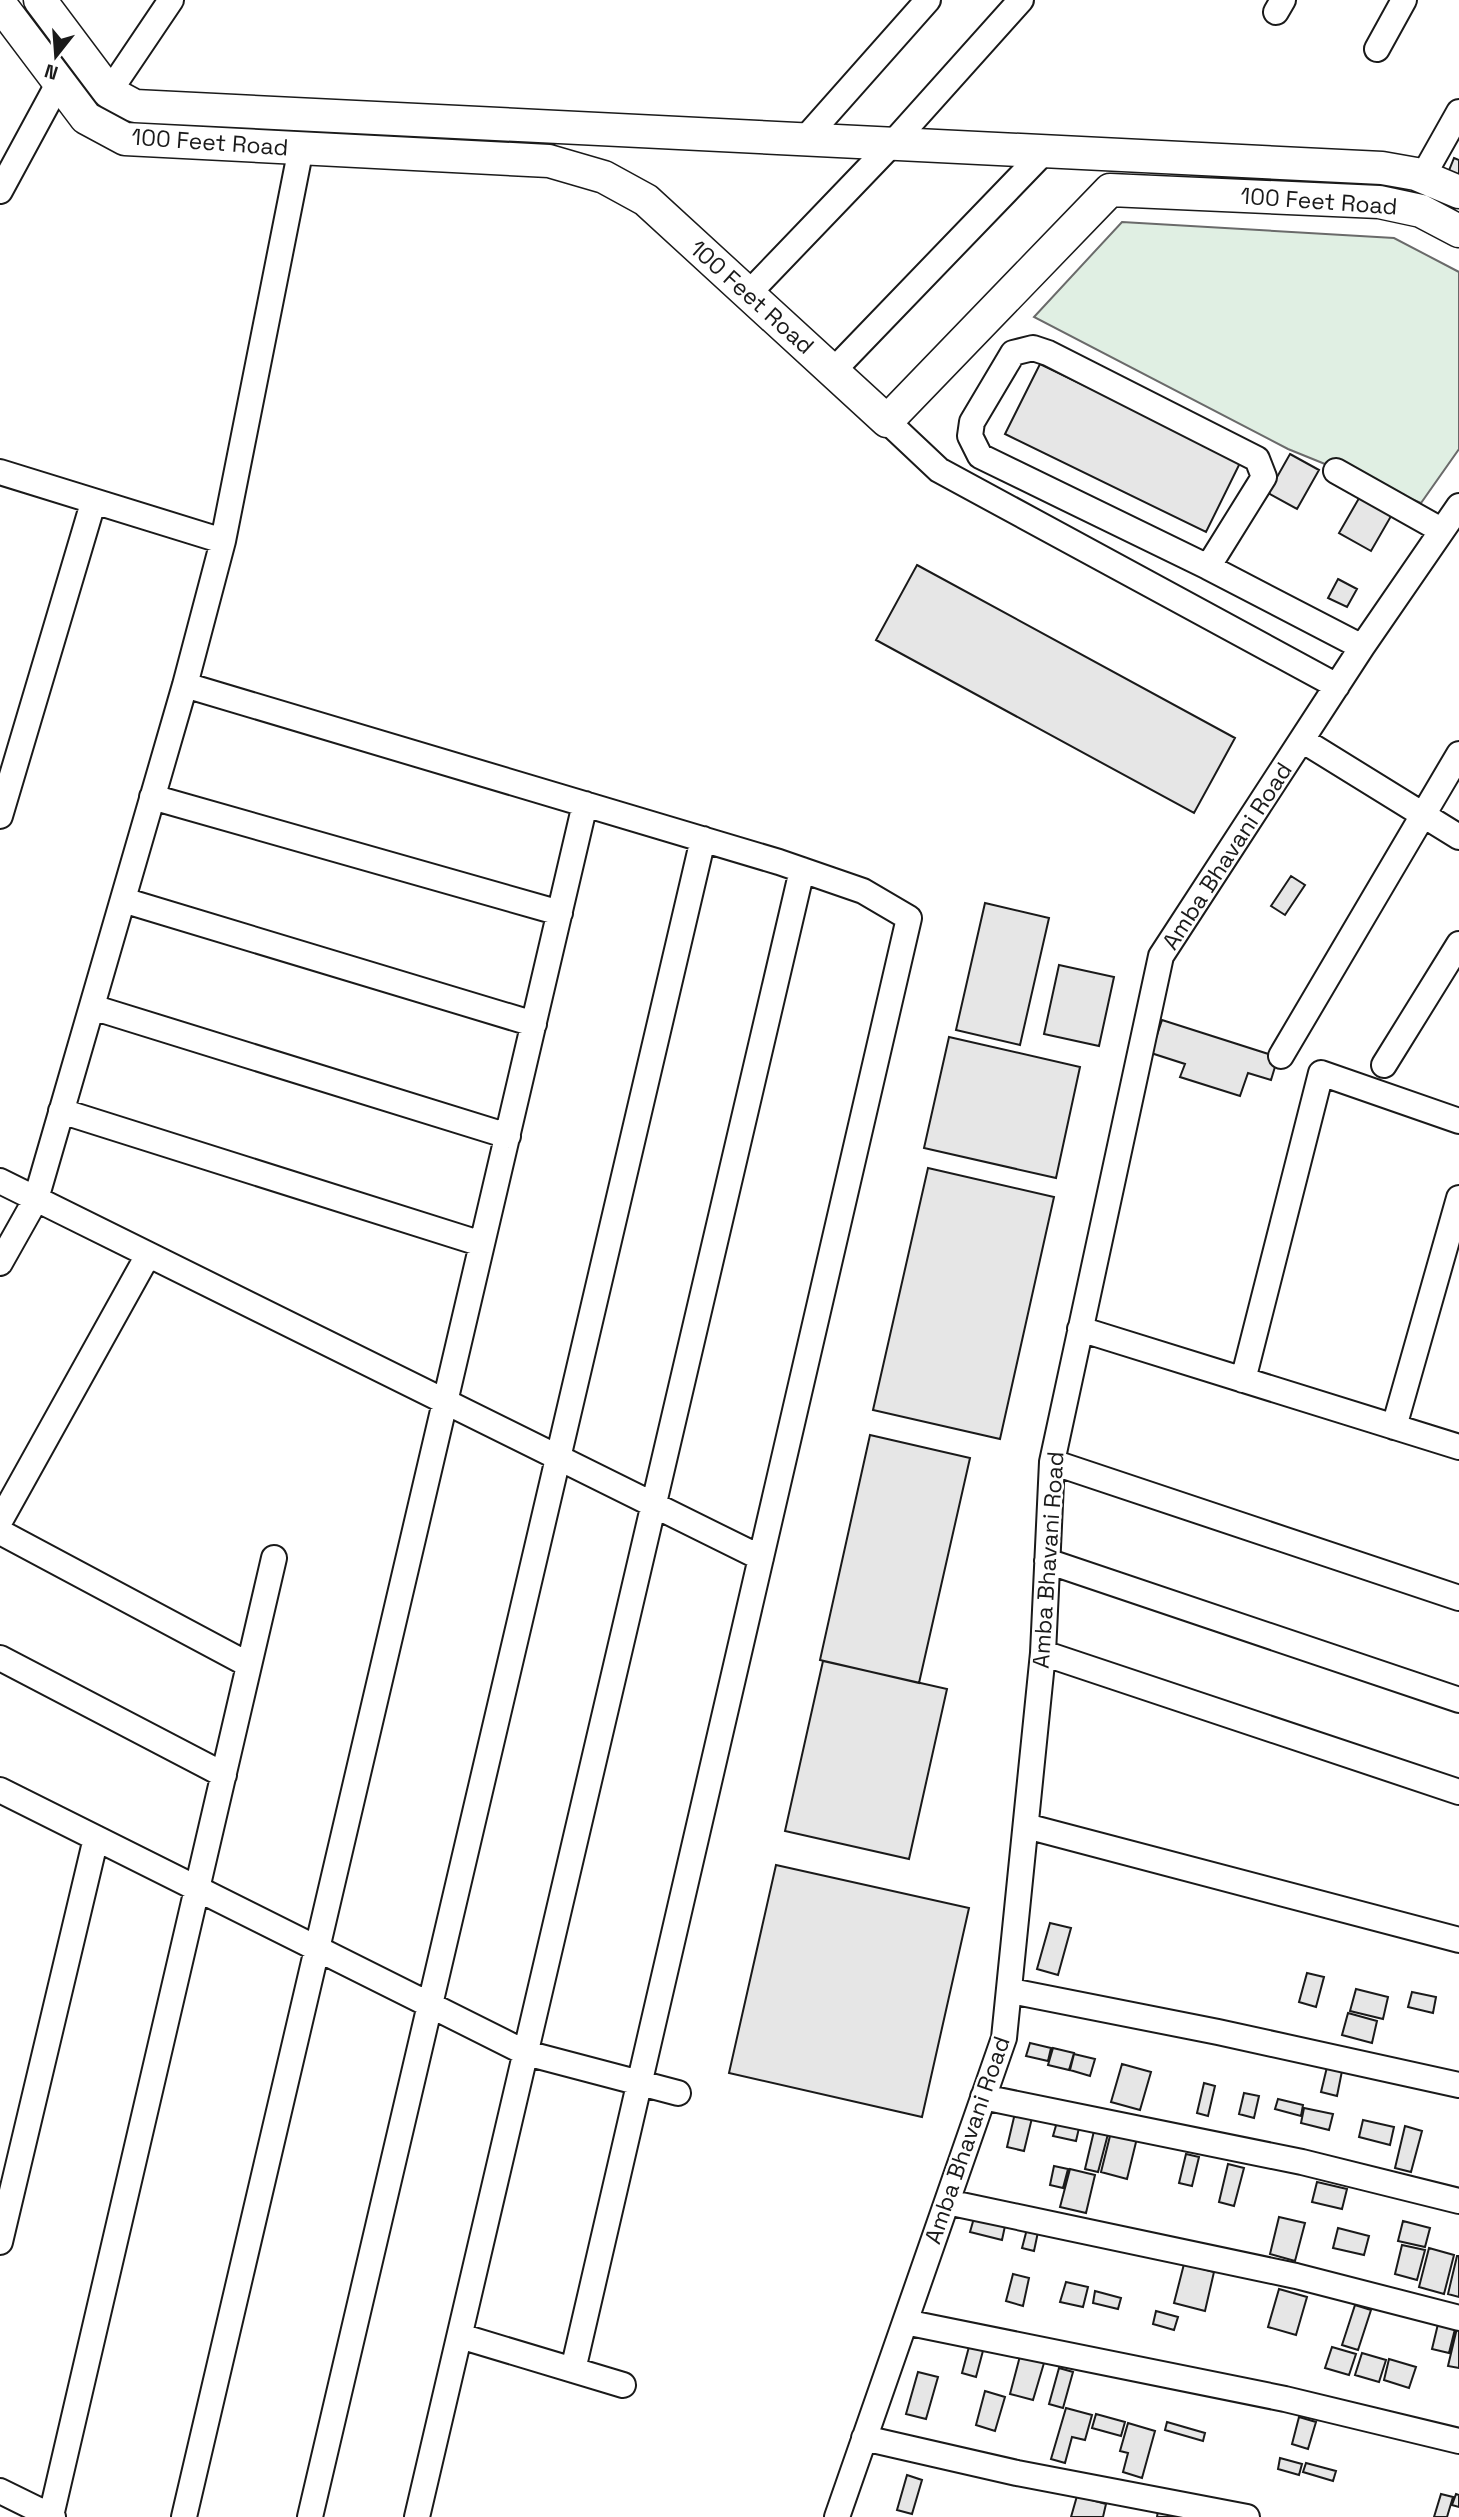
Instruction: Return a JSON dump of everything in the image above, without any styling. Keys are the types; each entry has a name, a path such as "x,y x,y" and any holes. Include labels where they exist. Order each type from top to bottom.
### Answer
{"main road":[{"name":"100 Feet Road","path":"40,0 109,92 135,106 1382,168 1423,176 1459,192"},
{"name":"100 Feet Road","path":"0,4 86,118 125,139 549,161 604,177 646,200 887,421 1110,190 1379,202 1421,211 1459,231"}],"street":[{"path":"109,92 171,0"},
{"path":"803,141 928,0"},
{"path":"748,293 891,145 1021,0"},
{"path":"1377,49 1404,0"},
{"path":"0,191 59,82"},
{"path":"1423,176 1459,112"},
{"path":"0,1262 36,1199 185,685 223,541 301,148"},
{"path":"833,371 1043,153"},
{"path":"1208,567 1264,477 1257,459 1048,353 1033,348 1013,353 972,422 970,436 980,456 1208,567 1362,647"},
{"path":"887,421 939,470 1337,685"},
{"path":"1336,471 1441,530"},
{"path":"0,472 93,503 223,541"},
{"path":"0,816 93,503"},
{"name":"Amba Bhavani Road","path":"837,2517 1004,2038 1043,1653 1052,1462 1161,956 1362,647 1459,506"},
{"path":"185,685 802,870 863,891 909,918 573,2370"},
{"path":"1302,740 1459,837"},
{"path":"1281,1056 1459,754"},
{"path":"152,797 560,913"},
{"path":"184,2517 585,804"},
{"path":"310,2517 432,2006 703,839"},
{"path":"417,2517 802,870"},
{"path":"123,900 534,1024"},
{"path":"1384,1065 1459,944"},
{"path":"92,1007 508,1136"},
{"path":"1243,1380 1321,1073 1459,1121"},
{"path":"61,1111 482,1244"},
{"path":"0,1181 761,1558"},
{"path":"1394,1427 1459,1198"},
{"path":"0,1521 148,1255"},
{"path":"1080,1329 1459,1447"},
{"path":"1052,1462 1459,1598"},
{"path":"0,1532 249,1665"},
{"path":"0,2491 52,2517 274,1558"},
{"path":"1047,1561 1459,1700"},
{"path":"1043,1653 1459,1792"},
{"path":"0,1658 224,1774"},
{"path":"0,1790 526,2053 678,2093"},
{"path":"1026,1826 1459,1941"},
{"path":"0,2242 96,1838"},
{"path":"1010,1991 1459,2085"},
{"path":"983,2098 1302,2162 1459,2201"},
{"path":"947,2202 1296,2276 1459,2318"},
{"path":"905,2322 1284,2399 1459,2441"},
{"path":"460,2336 623,2385"},
{"path":"864,2438 1017,2473 1247,2517"}],"green space":[{"path":"1122,222 1394,238 1459,272 1459,449 1421,503 1288,449 1034,317"}],"building":[{"path":"1454,158 1459,160 1459,177 1448,173"},
{"path":"1040,364 1241,461 1206,532 1005,434"},
{"path":"1290,454 1319,470 1297,509 1268,493"},
{"path":"1362,493 1394,511 1371,551 1339,533"},
{"path":"917,565 1235,738 1194,813 876,640"},
{"path":"1338,579 1357,589 1347,607 1328,598"},
{"path":"1291,876 1305,885 1285,915 1271,906"},
{"path":"985,903 1049,918 1020,1045 956,1030"},
{"path":"1059,965 1114,977 1099,1046 1044,1034"},
{"path":"1162,1020 1278,1057 1271,1080 1248,1073 1240,1096 1180,1077 1185,1064 1151,1053"},
{"path":"949,1037 1080,1067 1056,1178 924,1148"},
{"path":"928,1168 1054,1197 1000,1439 873,1410"},
{"path":"870,1435 970,1458 919,1683 820,1660"},
{"path":"823,1661 947,1689 909,1859 785,1831"},
{"path":"776,1865 969,1908 922,2117 729,2073"},
{"path":"1050,1923 1071,1928 1058,1975 1037,1969"},
{"path":"1307,1973 1324,1977 1316,2007 1299,2002"},
{"path":"1356,1989 1388,1997 1383,2019 1350,2011"},
{"path":"1412,1992 1436,1997 1433,2013 1408,2007"},
{"path":"1348,2013 1377,2021 1372,2043 1342,2035"},
{"path":"1030,2043 1051,2048 1048,2061 1026,2056"},
{"path":"1053,2048 1074,2053 1069,2070 1048,2065"},
{"path":"1074,2054 1095,2059 1090,2076 1070,2070"},
{"path":"1122,2064 1151,2072 1140,2110 1111,2102"},
{"path":"1327,2067 1342,2071 1337,2096 1321,2092"},
{"path":"1204,2083 1215,2086 1208,2116 1197,2113"},
{"path":"1244,2093 1259,2096 1254,2118 1239,2114"},
{"path":"1278,2099 1303,2105 1301,2116 1275,2109"},
{"path":"1304,2108 1333,2114 1329,2130 1301,2123"},
{"path":"1015,2113 1032,2118 1024,2151 1007,2147"},
{"path":"1363,2120 1394,2127 1390,2145 1359,2137"},
{"path":"1057,2122 1079,2128 1076,2141 1053,2136"},
{"path":"1405,2126 1422,2131 1411,2172 1395,2168"},
{"path":"1094,2131 1108,2134 1098,2172 1085,2169"},
{"path":"1111,2132 1137,2138 1127,2179 1101,2172"},
{"path":"1186,2154 1199,2157 1192,2186 1179,2183"},
{"path":"1228,2164 1244,2168 1234,2206 1219,2202"},
{"path":"1054,2166 1068,2169 1063,2188 1050,2185"},
{"path":"1070,2169 1095,2175 1086,2213 1060,2207"},
{"path":"1317,2182 1347,2189 1342,2209 1312,2202"},
{"path":"1279,2217 1305,2223 1295,2261 1270,2254"},
{"path":"974,2218 1005,2226 1002,2240 970,2232"},
{"path":"1403,2221 1430,2228 1425,2247 1398,2241"},
{"path":"1338,2228 1369,2236 1364,2255 1333,2248"},
{"path":"1027,2229 1038,2232 1034,2251 1022,2248"},
{"path":"1402,2245 1425,2250 1417,2280 1395,2274"},
{"path":"1429,2248 1454,2255 1444,2294 1419,2287"},
{"path":"1459,2256 1459,2297 1448,2294"},
{"path":"1184,2264 1214,2272 1205,2311 1174,2303"},
{"path":"1013,2274 1029,2278 1023,2306 1006,2301"},
{"path":"1066,2282 1088,2287 1083,2307 1060,2302"},
{"path":"1279,2289 1307,2297 1296,2335 1268,2327"},
{"path":"1095,2291 1121,2298 1118,2309 1093,2303"},
{"path":"1355,2305 1371,2310 1358,2350 1342,2345"},
{"path":"1156,2311 1178,2317 1174,2330 1153,2324"},
{"path":"1438,2324 1455,2329 1449,2353 1432,2349"},
{"path":"1459,2328 1459,2368 1448,2366"},
{"path":"970,2343 984,2347 976,2377 962,2373"},
{"path":"1332,2347 1356,2354 1349,2375 1325,2368"},
{"path":"1362,2353 1386,2360 1379,2382 1355,2375"},
{"path":"1020,2356 1044,2363 1033,2400 1010,2394"},
{"path":"1389,2359 1416,2367 1409,2388 1384,2380"},
{"path":"1059,2368 1073,2372 1063,2408 1049,2404"},
{"path":"918,2372 938,2377 926,2419 906,2414"},
{"path":"985,2391 1005,2397 995,2431 976,2425"},
{"path":"1066,2408 1092,2415 1085,2440 1072,2437 1065,2463 1051,2459"},
{"path":"1096,2414 1125,2422 1121,2436 1092,2428"},
{"path":"1299,2417 1316,2422 1308,2449 1292,2444"},
{"path":"1167,2422 1205,2433 1203,2441 1165,2430"},
{"path":"1128,2423 1155,2431 1142,2478 1123,2472 1128,2453 1120,2451"},
{"path":"1280,2458 1302,2464 1299,2475 1278,2469"},
{"path":"1306,2463 1336,2471 1333,2481 1303,2472"},
{"path":"907,2475 922,2480 912,2514 897,2510"},
{"path":"1441,2494 1453,2497 1447,2517 1434,2517"},
{"path":"1456,2494 1459,2495 1459,2507 1452,2505"},
{"path":"1077,2496 1106,2504 1103,2517 1071,2517"},
{"path":"1158,2511 1172,2515 1172,2517 1157,2517"}]}
